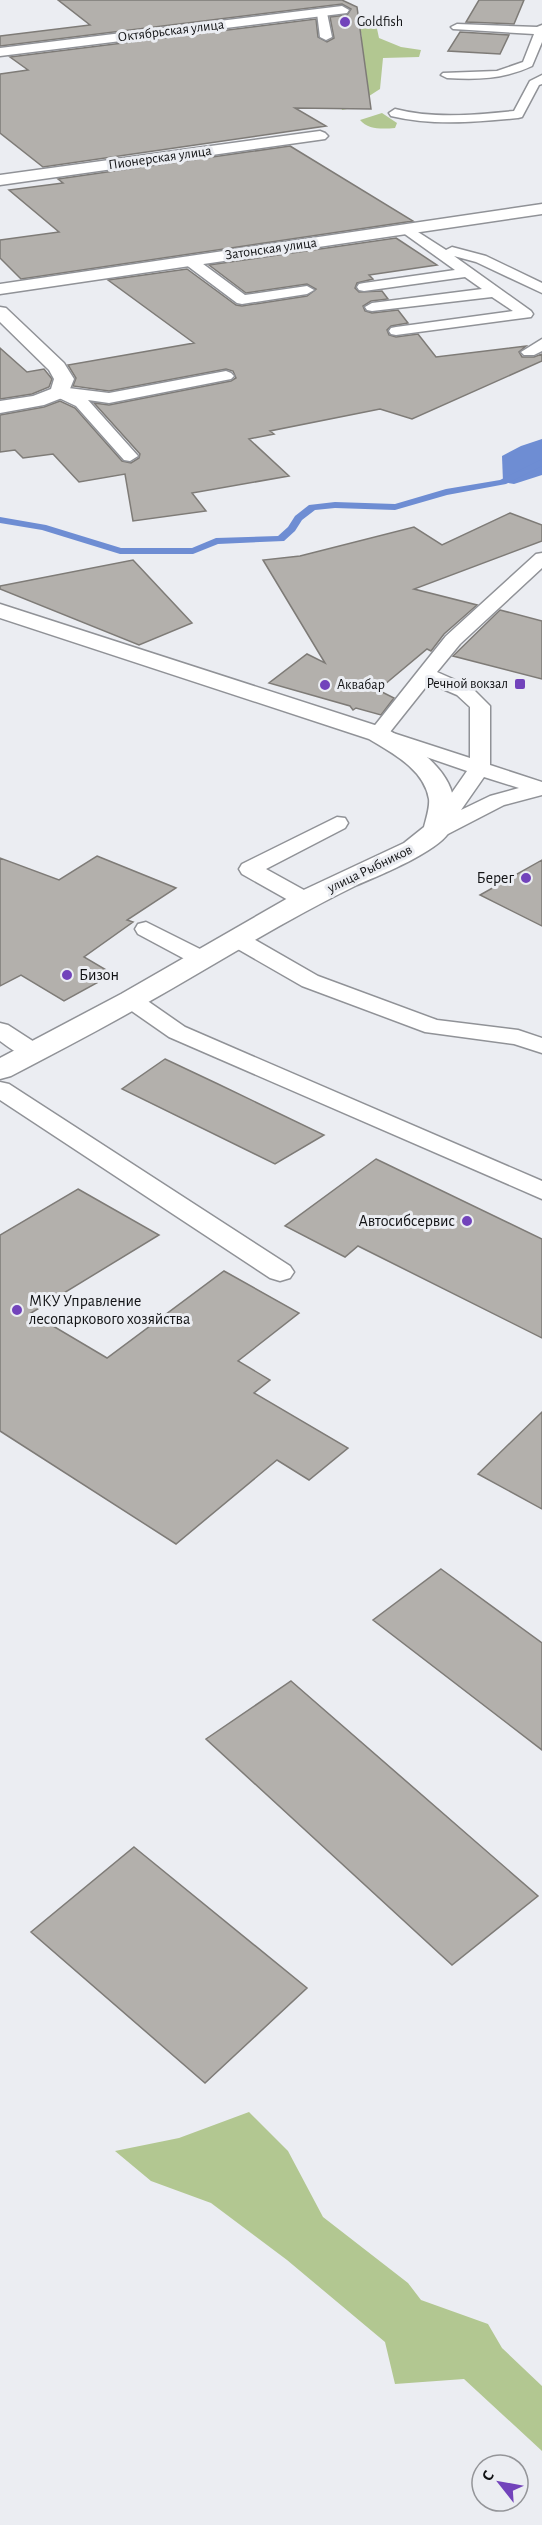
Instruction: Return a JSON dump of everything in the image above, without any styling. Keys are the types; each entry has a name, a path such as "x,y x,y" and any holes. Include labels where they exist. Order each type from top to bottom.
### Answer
{"street":[{"name":"Октябрьская улица","path":"0,52 342,10"},
{"name":"Пионерская улица","path":"0,180 320,136"},
{"name":"Затонская улица","path":"0,289 542,209"},
{"path":"0,312 57,367 64,379 60,392 38,401 0,407"},
{"path":"0,611 378,734 406,750 429,771 442,799 437,830"},
{"name":"улица Рыбников","path":"0,1070 131,1000 306,900 413,849 437,830"}],"lane":[{"path":"322,12 326,37"},
{"path":"447,75 493,77 528,64 541,30 457,27"},
{"path":"493,62 542,66"},
{"path":"394,113 410,118 443,113 487,117 518,114 534,83 542,79"},
{"path":"407,229 526,314"},
{"path":"432,247 481,259 542,289"},
{"path":"190,261 242,300 307,290"},
{"path":"364,287 468,272"},
{"path":"372,307 495,292"},
{"path":"396,331 526,314 542,315"},
{"path":"60,392 109,398 226,376"},
{"path":"60,392 81,403 130,456"},
{"path":"541,789 378,734 453,640 542,558"},
{"path":"427,675 464,691 480,706 480,767 437,830"},
{"path":"437,830 497,800 541,789"},
{"path":"306,900 250,869 337,823"},
{"path":"146,929 202,959"},
{"path":"237,939 310,981 433,1027 518,1037 542,1046"},
{"path":"131,1000 177,1032 542,1191"},
{"path":"0,1030 33,1052"},
{"path":"0,1089 280,1272"}],"green space":[{"path":"359,18 382,19 376,24 379,38 401,47 421,50 419,57 383,58 380,89 366,98 344,94 347,109 342,110 337,94 362,39"},
{"path":"382,113 397,123 395,128 371,127 360,120"},
{"path":"249,2112 288,2151 323,2217 408,2283 421,2300 488,2324 502,2348 542,2386 542,2451 464,2379 395,2384 385,2342 287,2260 211,2203 151,2181 115,2151 179,2138"}],"water":[{"path":"542,439 542,475 514,484 503,482 502,456"}],"building":[{"path":"58,0 342,0 357,7 371,109 295,108 326,126 43,167 0,133 0,74 28,70 10,57 316,19 318,37 327,42 334,38 330,17 347,15 351,9 342,4 0,46 0,36 90,25"},
{"path":"479,0 524,0 514,24 466,22"},
{"path":"460,32 509,35 500,54 448,51"},
{"path":"290,146 413,221 21,279 0,258 0,240 59,232 9,190 63,183 58,179"},
{"path":"396,238 437,265 369,275 373,279 357,283 355,288 359,292 382,291 388,299 371,301 363,306 365,311 372,313 398,310 408,323 391,326 387,330 389,335 396,337 418,334 436,357 526,346 519,352 522,357 542,354 542,361 412,419 380,409 270,431 274,434 249,439 289,476 192,493 206,511 133,521 125,474 79,482 53,454 23,458 15,450 0,452 0,415 44,407 60,401 75,408 122,461 131,463 139,458 140,454 94,403 109,405 231,381 236,378 233,371 226,369 109,391 73,386 76,378 68,365 194,343 108,280 187,269 236,305 242,306 307,296 316,289 307,284 246,293 209,265"},
{"path":"0,348 27,372 44,369 52,379 49,387 32,394 0,399"},
{"path":"510,513 542,525 542,541 414,589 477,605 444,634 431,651 427,649 378,690 394,698 381,715 356,708 353,710 350,706 269,683 307,654 325,663 263,560 300,556 414,527 442,545"},
{"path":"133,560 192,623 139,645 0,589 0,586"},
{"path":"500,610 542,621 542,679 453,656"},
{"path":"97,856 176,888 127,920 133,922 84,957 113,974 64,1001 21,975 0,986 0,858 59,880"},
{"name":"Берег","path":"542,860 542,926 480,895"},
{"path":"165,1059 324,1135 275,1164 122,1089"},
{"path":"376,1159 542,1239 542,1338 358,1246 345,1257 285,1226"},
{"path":"78,1189 159,1235 31,1313 107,1358 224,1271 299,1313 238,1361 270,1380 254,1393 348,1448 309,1480 277,1460 176,1544 0,1431 0,1235"},
{"path":"542,1412 542,1509 478,1474"},
{"path":"441,1569 542,1643 542,1750 373,1620"},
{"path":"291,1681 538,1896 452,1965 206,1739"},
{"path":"134,1847 307,1988 205,2083 31,1932"}],"waterway":[{"path":"0,520 43,527 120,551 193,551 216,541 281,539 292,529 298,518 312,507 335,505 395,507 446,492 503,482 542,462"}],"place":[{"name":"Goldfish","path":"345,22"},
{"name":"Речной вокзал","path":"520,684"},
{"name":"Аквабар","path":"325,685"},
{"name":"Берег","path":"526,878"},
{"name":"Бизон","path":"67,975"},
{"name":"Автосибсервис","path":"467,1221"},
{"name":"МКУ Управление лесопаркового хозяйства","path":"17,1310"}]}
